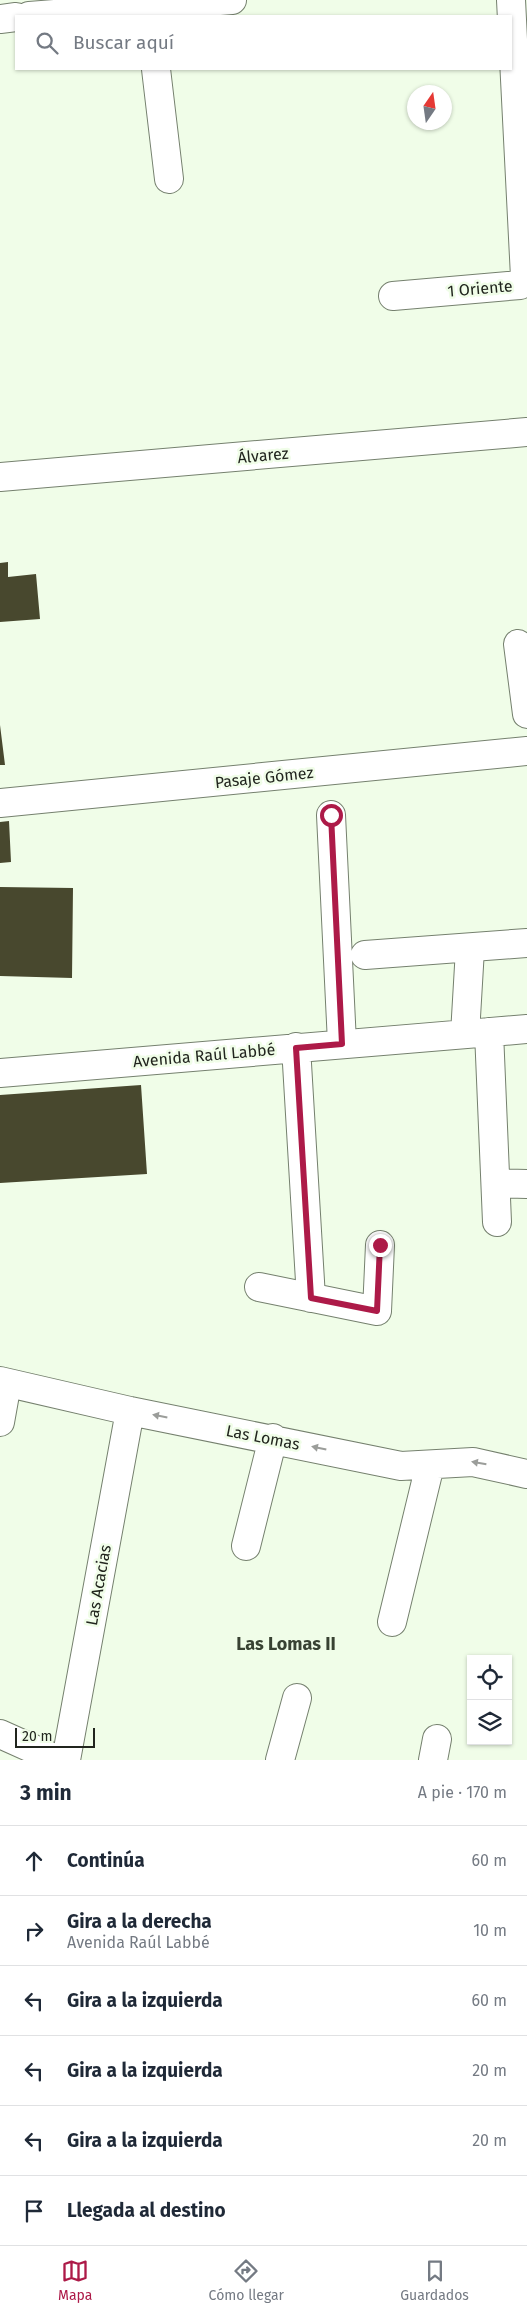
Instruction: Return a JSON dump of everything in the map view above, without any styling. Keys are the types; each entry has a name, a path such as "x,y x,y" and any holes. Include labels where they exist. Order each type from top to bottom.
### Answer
{"street":[{"path":"53,15 150,11 232,0"},
{"name":"1 Oriente","path":"393,296 520,285 525,277 522,91 511,0"},
{"path":"0,19 15,17"},
{"path":"156,70 169,179"},
{"name":"Álvarez","path":"0,477 527,432"},
{"path":"518,644 527,714"},
{"name":"Pasaje Gómez","path":"0,803 527,751"},
{"path":"331,815 342,1044"},
{"path":"365,955 470,949 527,943"},
{"path":"470,949 477,1033 496,1183 497,1222"},
{"name":"Avenida Raúl Labbé","path":"0,1073 527,1029"},
{"path":"296,1048 311,1298"},
{"path":"496,1183 527,1184"},
{"path":"258,1287 377,1311 380,1245"},
{"path":"0,1422 3,1382"},
{"name":"Las Lomas","path":"3,1382 130,1411 273,1438 401,1466 473,1462 527,1474"},
{"name":"Las Acacias","path":"66,1760 130,1411"},
{"path":"246,1546 273,1438"},
{"path":"392,1622 430,1464"},
{"path":"280,1760 297,1698"},
{"path":"0,1734 58,1760"}],"building":[{"path":"8,562 8,577 36,574 40,619 0,622 0,563"},
{"path":"0,725 5,765 0,765"},
{"path":"9,821 11,862 0,863 0,822"},
{"path":"0,887 73,888 72,978 0,976"},
{"path":"141,1085 147,1174 0,1183 0,1095"}],"district":[{"name":"Las Lomas II","path":"286,1644"}],"route":[{"path":"331,815 342,1044 296,1048 311,1298 377,1311 380,1245"}]}
